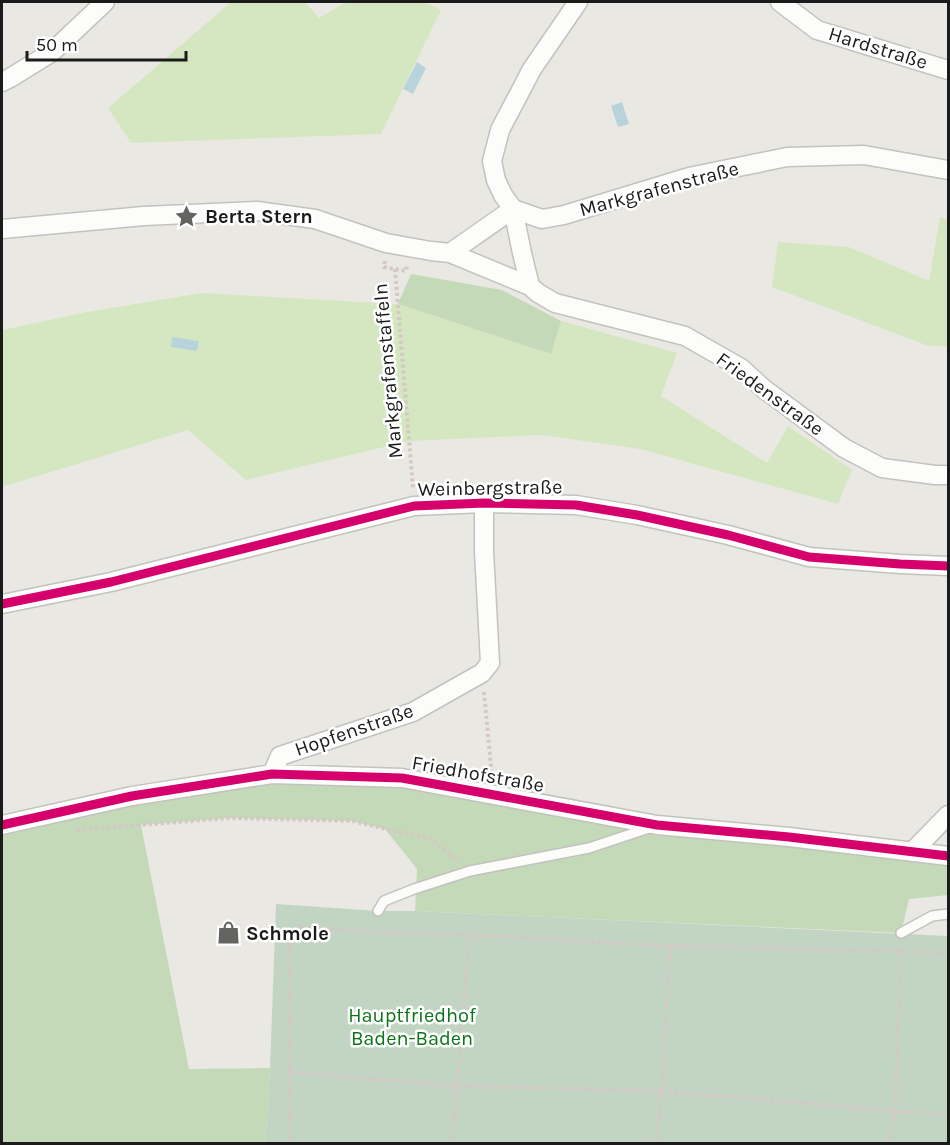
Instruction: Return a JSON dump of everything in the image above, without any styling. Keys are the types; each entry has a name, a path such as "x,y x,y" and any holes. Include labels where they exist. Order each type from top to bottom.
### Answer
{"street":[{"path":"2,82 52,52 105,2"},
{"path":"530,286 513,209 496,180 492,160 500,130 532,69 578,2"},
{"name":"Hardstraße","path":"780,2 817,30 948,70"},
{"name":"Markgrafenstraße","path":"513,209 542,219 564,215 689,177 787,157 864,155 948,170"},
{"path":"450,253 513,209"},
{"name":"Friedenstraße","path":"2,229 144,216 257,211 315,219 386,243 450,253 530,286 555,303 685,336 741,368 844,448 882,468 948,475"},
{"path":"482,673 490,663 484,502"},
{"name":"Weinbergstraße","path":"2,604 111,582 414,506 484,502 576,505 637,515 728,535 809,557 948,566"},
{"name":"Hopfenstraße","path":"272,774 280,756 413,712 482,673"},
{"name":"Friedhofstraße","path":"2,825 132,796 272,774 402,778 657,825 789,837 948,856"},
{"path":"912,852 948,815"}],"lane":[{"name":"Friedhofstraße","path":"378,911 384,901 470,871 589,848 657,825"},
{"path":"901,933 932,916 948,914"}],"path":[{"path":"482,673 493,795"},
{"path":"71,830 230,818 352,822 431,839 470,871"},
{"path":"290,1143 290,941 296,927 670,946 948,954"},
{"path":"888,1143 895,1111 901,933"},
{"path":"452,1143 470,935"},
{"path":"656,1143 662,1091 670,946"},
{"path":"290,1072 457,1086 662,1091 948,1114"}],"green space":[{"path":"231,2 305,2 319,18 346,2 425,2 441,10 381,134 131,143 108,108"},
{"path":"940,217 948,220 948,347 926,345 772,287 778,242 849,247 929,281"},
{"path":"411,274 502,290 561,321 551,354 398,304"},
{"path":"201,293 398,304 551,354 561,321 677,353 661,396 767,463 788,426 852,470 838,504 640,449 542,435 409,441 246,480 188,430 2,487 2,330 87,312"},
{"path":"268,771 493,795 948,856 948,895 909,899 901,933 415,911 417,869 385,829 352,821 230,818 141,825 189,1069 270,1068 265,1143 2,1143 2,825"},
{"name":"Hauptfriedhof Baden-Baden","path":"276,904 378,911 948,936 948,1143 265,1144"}],"water":[{"path":"417,62 426,68 413,94 403,89"},
{"path":"622,102 629,124 618,127 611,106"},
{"path":"172,337 199,341 197,351 171,347"}],"cycle path":[{"path":"2,604 111,582 414,506 484,503 576,505 637,515 728,535 809,557 948,566"},
{"path":"2,825 132,796 272,774 402,778 657,825 789,837 948,856"}],"place":[{"name":"Berta Stern","path":"187,216"},
{"name":"Schmole","path":"228,933"}]}
